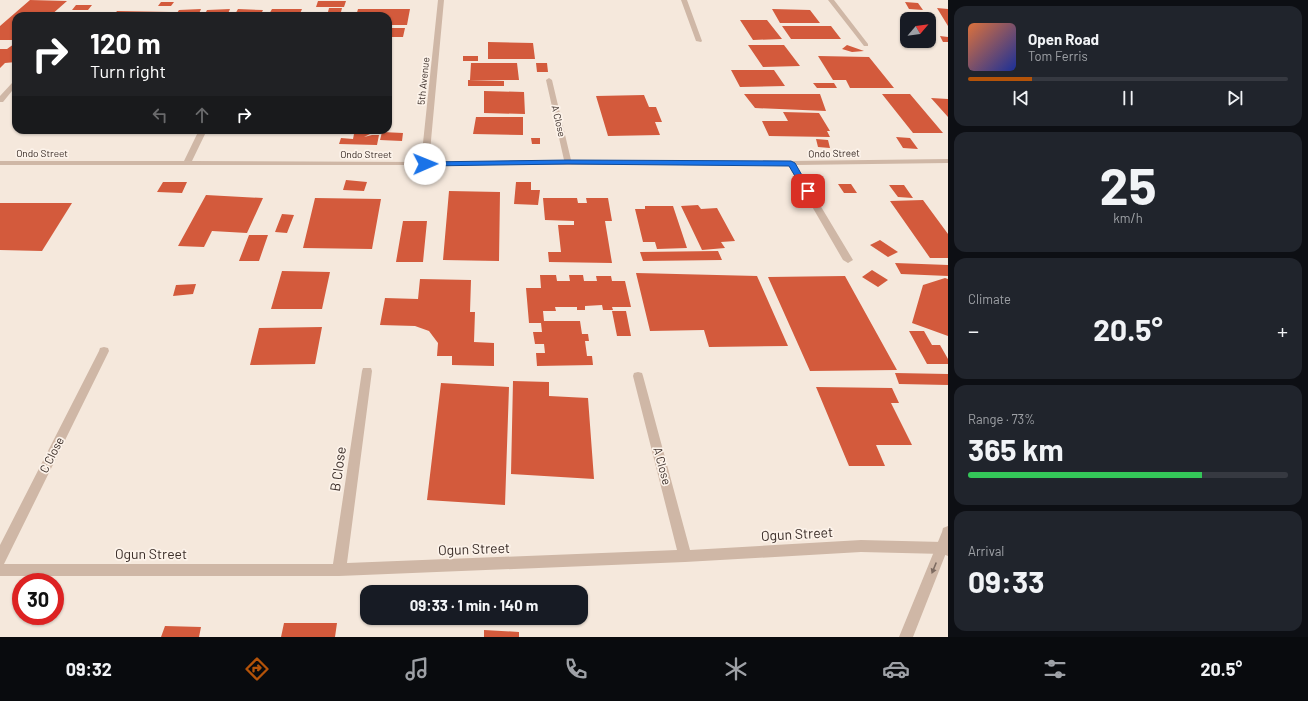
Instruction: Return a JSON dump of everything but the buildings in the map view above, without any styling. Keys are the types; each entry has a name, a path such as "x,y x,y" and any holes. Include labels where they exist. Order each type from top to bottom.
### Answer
{"street":[{"name":"5th Avenue","path":"425,164 441,0"},
{"path":"684,0 699,41"},
{"path":"831,0 866,45"},
{"name":"A Close","path":"549,80 568,162"},
{"path":"0,100 12,86"},
{"path":"187,164 201,134"},
{"name":"Ondo Street","path":"0,163 425,164 948,161"},
{"path":"791,163 848,260"},
{"name":"C Close","path":"0,559 104,351"},
{"name":"B Close","path":"339,570 367,371"},
{"name":"A Close","path":"638,376 685,556"},
{"path":"906,637 945,549 948,532"},
{"name":"Ogun Street","path":"0,570 339,570 685,556 861,546 945,549"}],"route":[{"path":"425,164 568,162 791,163 808,191"}]}
